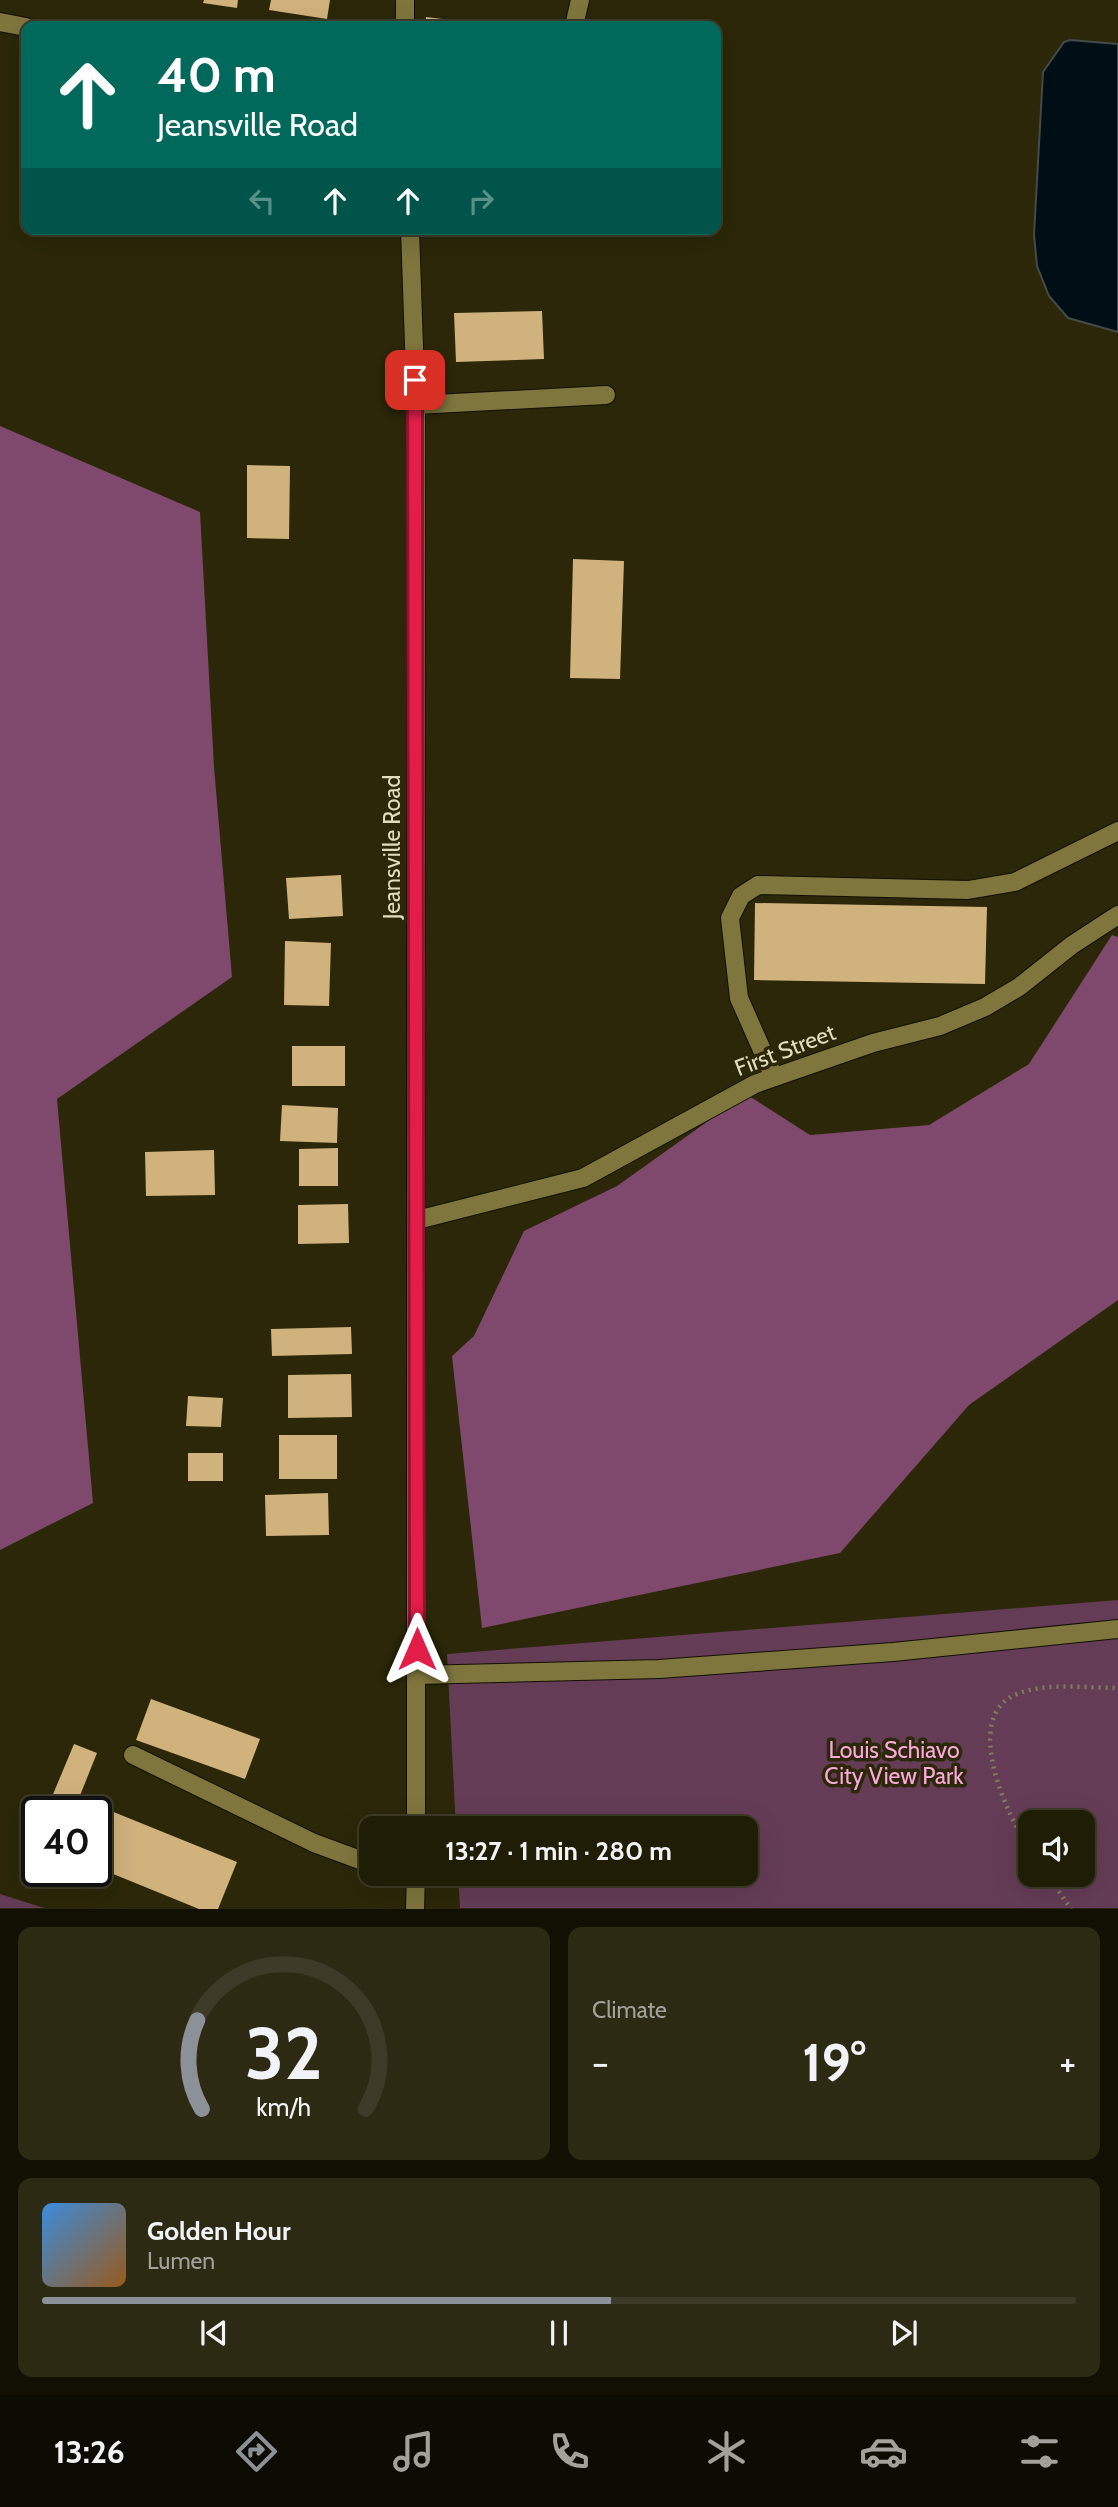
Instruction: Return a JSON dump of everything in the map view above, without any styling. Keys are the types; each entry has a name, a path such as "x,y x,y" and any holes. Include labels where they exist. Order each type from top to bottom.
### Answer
{"street":[{"path":"405,0 405,21"},
{"path":"575,21 580,0"},
{"path":"0,22 21,26"},
{"name":"Jeansville Road","path":"410,235 416,405 416,1816"},
{"path":"416,405 606,395"},
{"path":"774,1077 739,998 730,918 741,896 758,885 968,890 1015,882 1118,831"},
{"name":"First Street","path":"417,1220 583,1178 755,1084 873,1042 940,1026 985,1007 1019,987 1072,945 1118,915"},
{"path":"417,1675 659,1669 894,1652 1118,1629"},
{"path":"133,1755 314,1843 359,1860"},
{"path":"412,1886 415,1909"}],"path":[{"path":"1018,1830 1005,1808 995,1776 991,1743 996,1712 1002,1702 1016,1694 1035,1689 1118,1688"},
{"path":"1056,1887 1071,1909"}],"green space":[{"name":"Louis Schiavo City View Park","path":"1118,1600 1118,1908 460,1908 459,1886 758,1886 758,1816 455,1816 447,1654"},
{"path":"0,1894 44,1908 0,1908"}],"shaded area":[{"path":"1070,40 1118,44 1118,332 1068,318 1049,296 1037,266 1034,235 1043,72 1064,42"},
{"path":"0,426 200,512 214,767 232,977 57,1099 93,1503 0,1550"},
{"path":"1112,935 1118,937 1118,1300 969,1405 840,1553 482,1628 452,1356 474,1336 524,1231 617,1186 746,1094 810,1135 929,1125 1029,1064"}],"building":[{"path":"204,0 238,0 237,8 203,3"},
{"path":"271,0 330,0 327,19 269,10"},
{"path":"426,17 460,21 426,21"},
{"path":"542,311 544,359 456,362 454,313"},
{"path":"247,465 290,466 289,539 247,538"},
{"path":"573,559 624,561 620,679 570,678"},
{"path":"341,875 343,916 289,919 286,878"},
{"path":"755,903 987,907 985,984 754,980"},
{"path":"285,941 331,943 329,1006 284,1005"},
{"path":"292,1046 345,1046 345,1086 292,1086"},
{"path":"282,1105 338,1108 337,1143 280,1141"},
{"path":"338,1148 338,1186 299,1186 299,1149"},
{"path":"214,1150 215,1195 146,1196 145,1152"},
{"path":"348,1204 349,1243 298,1244 298,1205"},
{"path":"351,1327 352,1354 272,1356 271,1329"},
{"path":"351,1374 352,1417 288,1418 288,1375"},
{"path":"188,1396 223,1398 221,1427 186,1426"},
{"path":"279,1435 337,1435 337,1479 279,1479"},
{"path":"188,1453 223,1453 223,1481 188,1481"},
{"path":"328,1493 329,1535 266,1536 265,1495"},
{"path":"151,1699 260,1739 245,1779 136,1740"},
{"path":"74,1744 97,1753 80,1796 52,1796"},
{"path":"112,1811 237,1862 218,1909 199,1909 112,1874"}],"route":[{"path":"415,380 417,1649"}]}
